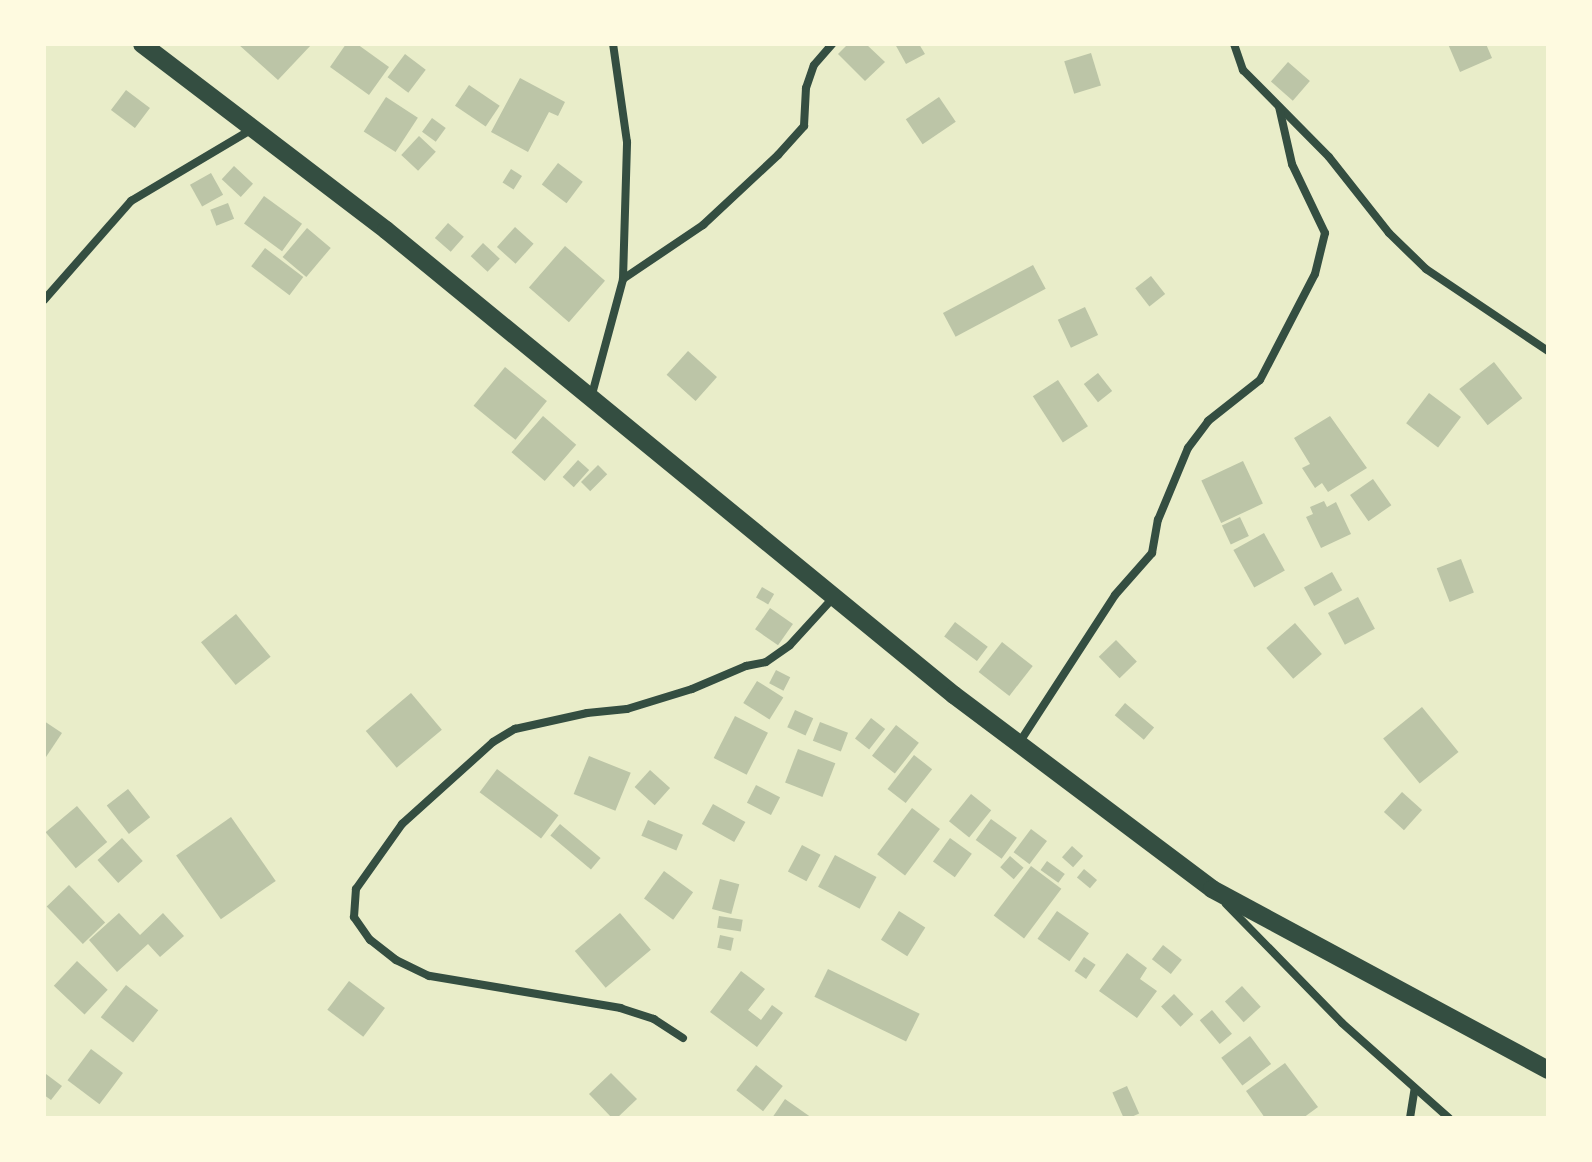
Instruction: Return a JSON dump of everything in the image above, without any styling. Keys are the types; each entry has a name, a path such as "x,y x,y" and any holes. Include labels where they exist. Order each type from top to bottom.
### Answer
{"main road":[{"path":"142,44 386,230 833,598 1019,744 1212,889 1548,1070"}],"street":[{"path":"591,399 623,279 627,142 613,44"},
{"path":"623,279 703,225 804,126 806,88 814,65 832,44"},
{"path":"1234,44 1243,70 1329,157 1389,233 1426,269 1548,351"},
{"path":"1019,744 1115,595 1152,553 1158,520 1188,448 1208,421 1260,380 1315,274 1325,233 1292,164 1279,107"},
{"path":"44,300 131,201 255,128"},
{"path":"683,1038 654,1019 621,1008 429,976 396,960 370,940 354,917 356,889 402,824 504,735 515,729 572,716 627,709 692,689 746,666 766,662 790,645 833,598"},
{"path":"1212,889 1342,1023 1449,1118"},
{"path":"1410,1118 1415,1088"}],"building":[{"path":"238,44 312,44 278,80"},
{"path":"346,44 357,44 389,67 369,95 330,67"},
{"path":"848,44 866,44 885,62 865,81 838,54"},
{"path":"895,44 919,44 925,54 906,64"},
{"path":"1448,44 1486,44 1492,58 1460,72"},
{"path":"1091,53 1101,86 1074,94 1064,61"},
{"path":"405,54 426,70 408,93 388,77"},
{"path":"1288,62 1310,81 1293,101 1271,82"},
{"path":"520,78 565,102 558,116 549,112 528,152 491,132"},
{"path":"469,85 500,106 486,126 455,106"},
{"path":"126,90 150,108 135,128 111,110"},
{"path":"386,97 418,118 396,152 364,131"},
{"path":"939,97 956,122 923,144 906,119"},
{"path":"432,118 446,128 436,142 422,132"},
{"path":"419,136 436,152 418,171 401,155"},
{"path":"558,163 583,182 567,203 542,185"},
{"path":"234,166 253,184 241,197 222,179"},
{"path":"511,169 522,176 514,189 503,183"},
{"path":"211,173 223,195 202,207 190,185"},
{"path":"264,196 302,224 282,251 244,224"},
{"path":"228,203 234,219 216,226 210,210"},
{"path":"448,223 464,237 451,252 435,238"},
{"path":"515,227 534,244 516,264 497,247"},
{"path":"307,228 331,248 306,277 283,257"},
{"path":"483,243 500,259 488,272 471,256"},
{"path":"565,246 605,281 569,322 529,288"},
{"path":"265,248 303,277 289,295 251,266"},
{"path":"1033,265 1046,289 956,337 943,313"},
{"path":"1151,276 1165,294 1149,306 1135,288"},
{"path":"1085,307 1098,335 1071,348 1058,320"},
{"path":"688,351 717,377 696,401 667,375"},
{"path":"1494,362 1522,398 1488,425 1459,389"},
{"path":"505,367 547,401 515,440 474,406"},
{"path":"1098,373 1112,391 1098,402 1084,384"},
{"path":"1058,380 1088,426 1063,442 1033,396"},
{"path":"1429,393 1461,417 1438,447 1406,423"},
{"path":"543,416 576,445 545,481 512,452"},
{"path":"1330,416 1367,468 1328,492 1322,483 1315,488 1302,468 1310,464 1294,438"},
{"path":"578,460 589,470 574,487 563,477"},
{"path":"1243,461 1263,504 1221,523 1201,480"},
{"path":"598,465 607,474 590,491 581,482"},
{"path":"1373,479 1391,505 1368,521 1350,495"},
{"path":"1324,501 1327,507 1336,502 1351,534 1321,548 1306,517 1313,514 1310,507"},
{"path":"1240,517 1249,536 1231,544 1222,525"},
{"path":"1264,533 1285,571 1254,588 1233,550"},
{"path":"1461,559 1474,593 1450,602 1437,568"},
{"path":"1332,572 1342,590 1314,606 1304,588"},
{"path":"762,587 774,594 768,604 756,597"},
{"path":"1358,597 1375,629 1345,645 1328,613"},
{"path":"770,608 793,624 778,645 755,629"},
{"path":"236,614 271,657 236,685 201,642"},
{"path":"955,622 988,647 977,661 944,636"},
{"path":"1295,623 1322,654 1293,679 1266,648"},
{"path":"1116,640 1137,662 1120,678 1099,657"},
{"path":"1002,642 1033,666 1009,696 979,672"},
{"path":"776,670 790,677 783,691 769,683"},
{"path":"757,681 783,697 770,719 743,703"},
{"path":"411,693 442,730 397,768 366,731"},
{"path":"1125,703 1154,727 1144,740 1115,715"},
{"path":"1422,707 1459,752 1420,784 1383,738"},
{"path":"795,710 813,718 806,735 787,727"},
{"path":"735,716 768,733 747,775 714,758"},
{"path":"871,718 885,729 869,750 855,738"},
{"path":"44,721 62,733 44,760"},
{"path":"820,722 848,733 841,751 813,741"},
{"path":"896,725 919,743 895,774 872,756"},
{"path":"798,749 835,763 822,797 785,783"},
{"path":"914,755 932,769 906,803 888,789"},
{"path":"589,756 631,773 615,811 574,794"},
{"path":"497,769 558,815 541,839 480,792"},
{"path":"650,770 670,788 655,805 635,787"},
{"path":"756,785 780,797 771,815 747,803"},
{"path":"128,789 150,817 129,834 107,806"},
{"path":"1402,792 1422,810 1404,830 1384,812"},
{"path":"971,794 991,810 969,838 949,821"},
{"path":"713,804 745,822 734,842 702,824"},
{"path":"77,806 107,842 76,868 46,832"},
{"path":"912,808 940,829 905,875 877,854"},
{"path":"231,817 276,881 221,919 176,855"},
{"path":"991,819 1017,838 1002,859 976,840"},
{"path":"648,820 683,835 676,850 641,836"},
{"path":"560,824 601,858 591,870 550,835"},
{"path":"1031,829 1047,841 1030,864 1014,852"},
{"path":"122,838 143,861 118,883 97,860"},
{"path":"950,838 972,854 955,877 933,861"},
{"path":"802,845 821,855 806,881 788,871"},
{"path":"1072,846 1083,856 1073,867 1062,857"},
{"path":"835,855 876,877 860,909 818,887"},
{"path":"1010,856 1024,868 1014,879 1000,867"},
{"path":"1047,861 1065,874 1058,883 1041,870"},
{"path":"1031,866 1061,889 1024,938 994,916"},
{"path":"1084,869 1097,880 1090,888 1077,877"},
{"path":"664,871 693,892 673,920 644,899"},
{"path":"720,879 739,884 731,914 712,909"},
{"path":"69,885 105,922 83,944 47,907"},
{"path":"899,911 925,927 907,956 881,940"},
{"path":"1057,911 1089,933 1069,961 1037,939"},
{"path":"119,913 140,935 163,913 184,936 160,957 148,944 117,972 89,940"},
{"path":"620,913 651,950 606,988 575,951"},
{"path":"719,916 743,920 741,932 717,928"},
{"path":"720,935 734,938 731,951 717,948"},
{"path":"1163,945 1182,960 1171,974 1152,959"},
{"path":"1127,953 1147,968 1140,979 1157,991 1137,1018 1099,991"},
{"path":"1084,957 1096,965 1086,979 1074,971"},
{"path":"77,961 108,990 85,1015 54,986"},
{"path":"828,969 920,1014 906,1042 814,997"},
{"path":"741,971 765,989 748,1010 761,1020 772,1005 783,1013 757,1047 710,1012"},
{"path":"349,981 385,1008 363,1037 327,1010"},
{"path":"126,985 158,1010 133,1043 101,1017"},
{"path":"1242,986 1261,1007 1244,1022 1225,1001"},
{"path":"1174,994 1193,1014 1181,1027 1161,1007"},
{"path":"1212,1010 1232,1034 1220,1044 1200,1020"},
{"path":"1250,1036 1271,1064 1242,1086 1221,1058"},
{"path":"91,1049 123,1073 99,1104 68,1080"},
{"path":"1285,1063 1318,1107 1303,1118 1265,1118 1246,1091"},
{"path":"756,1065 783,1086 763,1111 736,1090"},
{"path":"611,1073 637,1099 617,1118 612,1118 589,1094"},
{"path":"46,1074 62,1086 51,1100 44,1095"},
{"path":"1127,1086 1139,1113 1124,1118 1112,1093"},
{"path":"785,1099 812,1118 772,1118"}]}
